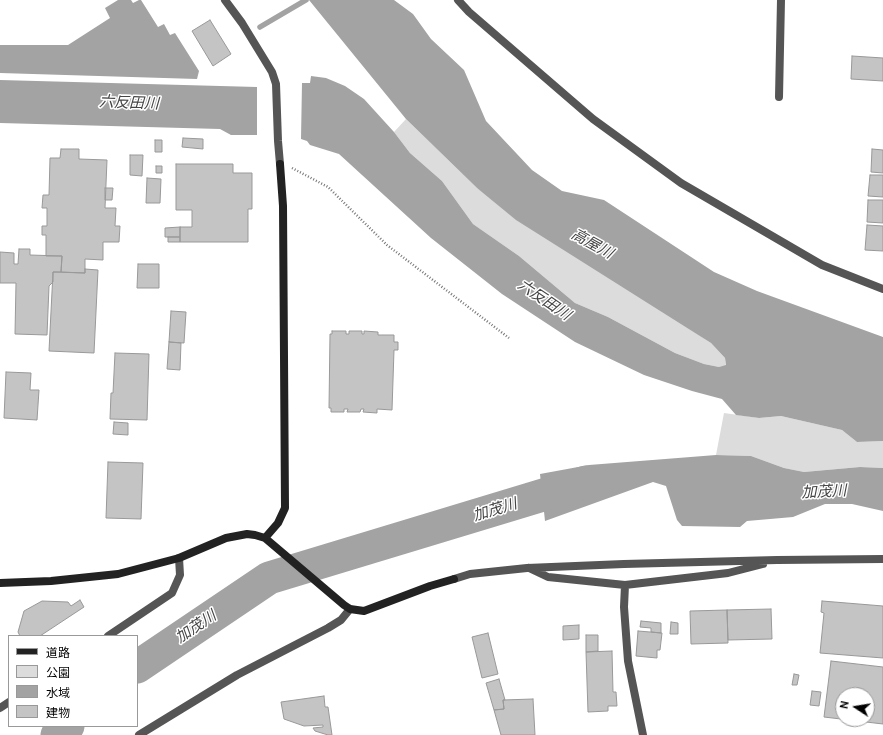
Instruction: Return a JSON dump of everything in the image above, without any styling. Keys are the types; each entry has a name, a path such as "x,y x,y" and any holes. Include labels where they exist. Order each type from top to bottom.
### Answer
{"street":[{"path":"225,0 246,29 272,72 276,84 278,141 283,206 285,508 278,523 267,540"},
{"path":"458,0 469,12 593,119 681,183 822,265 883,289"},
{"path":"778,97 781,0"},
{"path":"0,583 51,581 118,574 179,558 226,538 247,534 256,535 267,540 347,607 364,611 430,586 470,574 527,568 777,560 883,559"},
{"path":"110,635 172,594 180,575 179,558"},
{"path":"527,568 548,577 625,585 728,574 777,560"},
{"path":"625,585 624,607 628,661 643,735"},
{"path":"139,735 237,675 341,620 347,607"}],"path":[{"path":"280,164 295,169 328,187 387,245 509,338"}],"green space":[{"path":"406,119 477,188 711,343 725,358 726,366 719,367 704,364 675,353 608,317 575,303 519,256 473,224 442,181 410,153 394,132"},
{"path":"724,413 759,418 781,416 842,430 857,442 883,441 883,468 860,467 804,472 784,468 751,456 716,455"}],"water":[{"path":"118,0 131,0 133,3 141,0 158,27 164,24 170,35 175,33 199,71 197,79 0,73 0,45 68,45 110,18 105,8"},
{"path":"309,0 394,0 413,14 431,39 464,70 486,121 532,170 562,191 604,200 714,272 757,291 883,337 883,441 857,442 842,430 781,416 759,418 736,415 722,399 644,375 575,342 502,294 431,238 339,154 310,145 307,141 301,139 302,83 310,83 311,76 326,78 345,86 364,99 394,132 410,153 442,181 473,224 519,256 575,303 608,317 675,353 704,364 719,367 726,365 725,358 711,343 516,220 477,188 406,119"},
{"name":"六反田川","path":"0,80 257,87 257,135 231,135 220,129 0,123"},
{"path":"716,455 751,456 784,468 804,472 860,467 883,468 883,511 852,504 825,504 793,517 747,521 740,527 682,526 677,520 666,486 653,482 545,521 540,474 589,465"}],"building":[{"path":"210,20 231,54 213,66 192,31"},
{"path":"852,56 883,58 883,81 851,79"},
{"path":"183,138 203,139 203,149 182,147"},
{"path":"155,140 162,140 162,152 155,152"},
{"path":"61,149 79,149 79,159 107,160 105,208 116,208 115,226 120,226 119,242 103,242 103,260 85,259 85,273 61,272 62,256 46,256 46,235 42,235 42,226 47,226 47,208 42,208 43,195 49,195 50,158 60,158"},
{"path":"872,149 883,150 883,173 871,172"},
{"path":"130,155 143,155 142,176 130,175"},
{"path":"176,164 233,164 233,173 252,173 252,209 248,209 248,242 180,242 180,227 192,227 192,210 176,210"},
{"path":"156,166 162,166 162,173 156,173"},
{"path":"870,175 883,175 883,197 868,196"},
{"path":"147,178 161,179 160,203 146,203"},
{"path":"105,188 113,188 112,200 105,200"},
{"path":"868,200 883,200 883,223 867,222"},
{"path":"867,225 883,226 883,251 865,250"},
{"path":"180,227 180,237 165,237 165,228"},
{"path":"168,237 180,237 180,242 168,242"},
{"path":"19,249 30,249 30,255 62,256 61,272 53,272 53,282 49,286 47,335 15,334 16,283 0,283 0,252 14,253 14,264 18,264"},
{"path":"138,264 159,264 159,288 137,288"},
{"path":"85,269 98,270 94,353 49,351 53,272 85,273"},
{"path":"171,311 186,312 184,343 169,342"},
{"path":"332,331 346,331 346,334 349,334 349,331 362,331 362,334 364,334 364,331 378,332 378,335 394,335 394,342 398,342 398,350 394,350 392,410 377,409 377,413 363,412 364,409 361,409 360,412 347,412 348,409 344,409 344,412 331,412 331,408 329,408 330,334 332,334"},
{"path":"169,342 181,343 180,370 167,369"},
{"path":"115,353 149,354 147,420 110,419"},
{"path":"6,372 31,373 30,390 39,390 37,420 4,418"},
{"path":"114,422 128,423 128,435 113,434"},
{"path":"108,462 143,463 141,519 106,518"},
{"path":"80,600 84,607 42,635 20,635 18,632 24,611 42,601 68,602 71,606"},
{"path":"822,601 883,606 883,658 820,653 824,613 821,612"},
{"path":"771,609 772,639 728,640 727,610"},
{"path":"727,610 728,643 691,644 690,611"},
{"path":"641,621 661,623 661,633 651,632 651,628 640,627"},
{"path":"671,622 678,623 678,634 670,634"},
{"path":"579,625 579,639 563,640 563,626"},
{"path":"638,631 662,633 660,650 657,650 657,658 636,656"},
{"path":"488,633 498,674 482,678 472,637"},
{"path":"586,635 598,635 598,651 586,652"},
{"path":"612,651 613,692 616,692 617,706 608,706 608,711 588,712 586,652"},
{"path":"831,661 883,667 883,724 875,723 875,687 835,687 835,718 824,717"},
{"path":"794,674 799,675 797,685 792,685"},
{"path":"499,679 505,700 503,700 504,709 494,710 486,683"},
{"path":"812,691 821,692 819,706 810,705"},
{"path":"324,696 325,707 328,707 332,735 315,731 313,728 323,727 323,725 304,726 284,719 281,702"},
{"path":"533,699 535,735 501,735 494,710 504,709 503,700"}],"waterway":[{"path":"260,27 306,0"},
{"name":"加茂川","path":"138,666 269,578 586,482"},
{"name":"加茂川","path":"57,735 67,727"}],"water label":[{"name":"高屋川","path":"592,244"}]}
